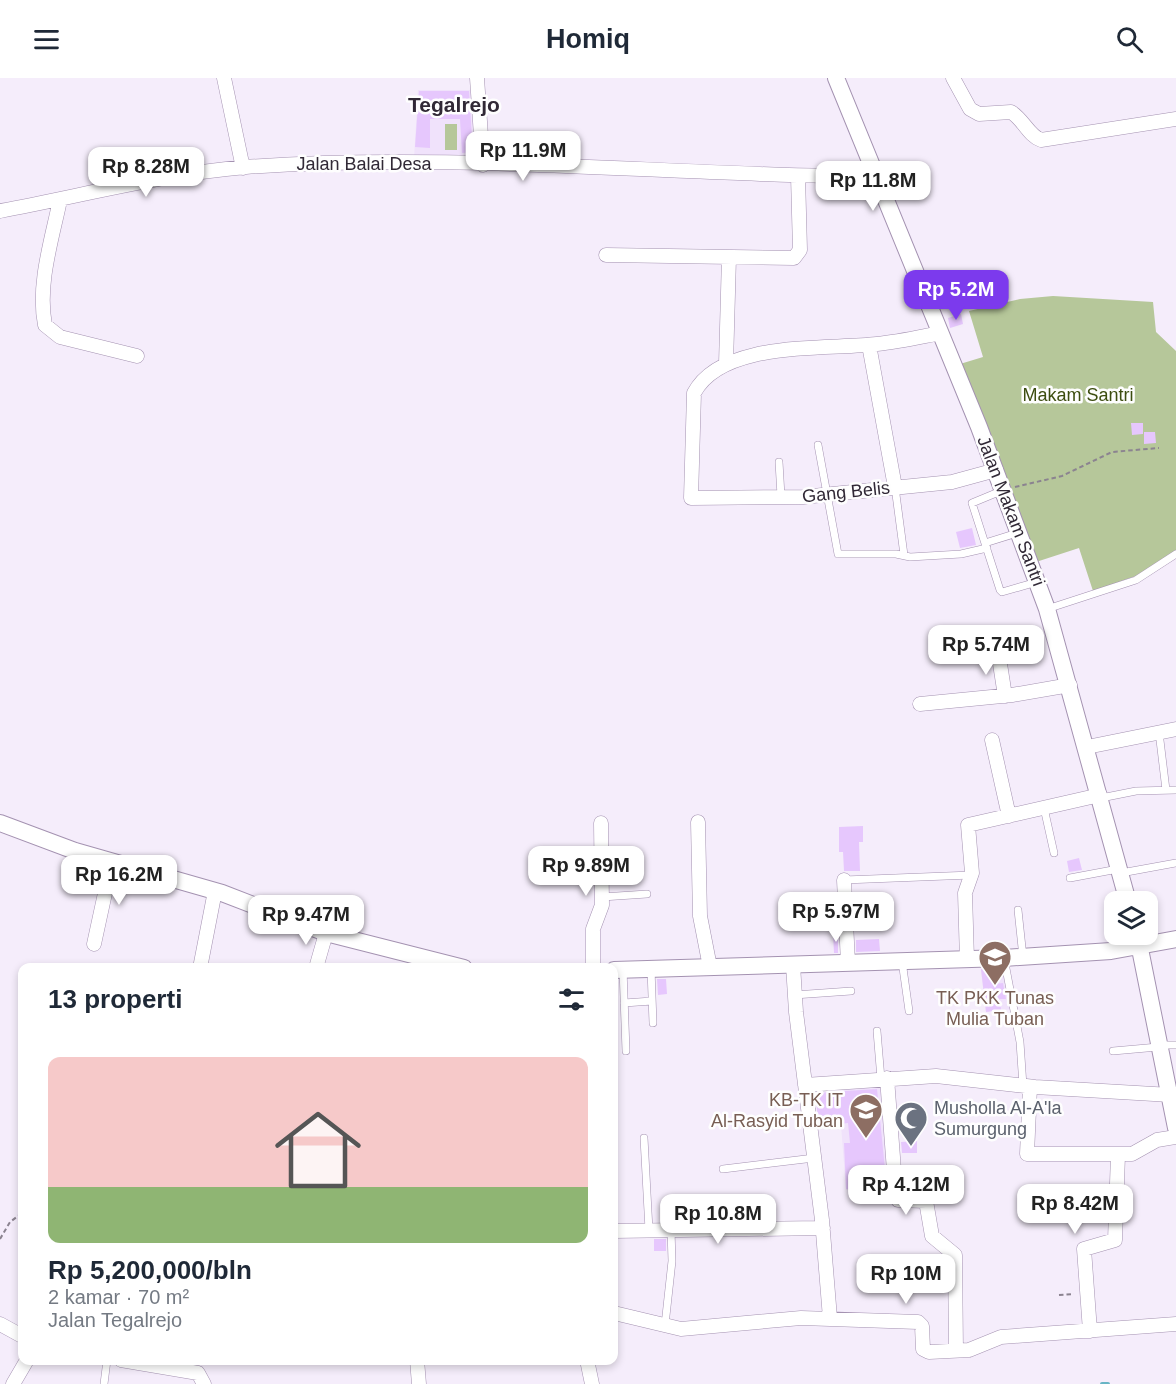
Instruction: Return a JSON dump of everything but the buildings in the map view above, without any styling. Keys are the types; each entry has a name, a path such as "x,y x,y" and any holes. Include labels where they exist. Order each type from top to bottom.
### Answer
{"street":[{"path":"224,78 243,168"},
{"path":"477,78 483,165"},
{"name":"Jalan Makam Santri","path":"836,78 996,470 1038,582 1070,685 1125,891"},
{"path":"953,78 970,108 983,115 1011,112 1024,123 1033,136 1041,140 1176,119"},
{"name":"Jalan Balai Desa","path":"0,212 154,181 243,168 354,163 798,176 876,173"},
{"path":"606,255 790,259 798,255 798,176"},
{"path":"60,200 48,263 43,314 45,325 60,337 137,356"},
{"path":"726,364 729,257"},
{"path":"726,364 735,359 797,349 869,345 941,333"},
{"path":"869,345 895,487"},
{"name":"Gang Belis","path":"726,364 694,393 691,497 694,500 826,494 957,482 996,470"},
{"path":"998,651 1005,696"},
{"path":"920,705 1005,696 1070,685"},
{"path":"1087,747 1176,729"},
{"path":"992,740 1008,816"},
{"path":"967,960 965,893 972,874 968,825 1100,796"},
{"path":"698,822 700,910 710,967"},
{"path":"0,823 61,846 215,891 326,933 444,963"},
{"path":"593,963 592,931 601,909 602,897 601,823"},
{"path":"94,944 112,861"},
{"path":"844,880 848,963"},
{"path":"201,963 215,891"},
{"path":"317,963 326,933"},
{"path":"1158,940 1176,939"},
{"path":"618,969 967,960 1023,957 1110,945"},
{"path":"1140,945 1166,1046 1176,1128"},
{"path":"793,965 794,995 823,1228 830,1318"},
{"path":"805,1085 884,1078 947,1077 1026,1086 1171,1095"},
{"path":"884,1078 896,1197 900,1200 925,1200 931,1233 955,1255 956,1351"},
{"path":"1026,1086 1026,1154 1134,1154 1157,1140 1176,1137"},
{"path":"1090,1330 1084,1248 1112,1242 1115,1239 1118,1155"},
{"path":"618,1231 823,1228"},
{"path":"618,1313 666,1324 675,1329 793,1319 830,1318 919,1322 925,1351 971,1350 1001,1337 1176,1324"},
{"path":"0,1324 18,1334"},
{"path":"13,1384 24,1365"},
{"path":"150,1365 197,1373 204,1384"},
{"path":"417,1365 419,1384"},
{"path":"588,1365 592,1384"}],"lane":[{"path":"818,445 838,554 961,554 1020,532"},
{"path":"779,462 781,496"},
{"path":"895,487 904,555"},
{"path":"1004,491 972,502 1001,591 1038,582"},
{"path":"1047,609 1136,580 1176,554"},
{"path":"1159,732 1166,790"},
{"path":"1100,796 1136,791 1176,790"},
{"path":"1044,808 1053,853"},
{"path":"1070,878 1176,863"},
{"path":"844,880 972,874"},
{"path":"602,897 647,894"},
{"path":"1018,910 1023,957"},
{"path":"1004,958 1026,1086"},
{"path":"902,962 909,1011"},
{"path":"618,969 624,1002 626,1050"},
{"path":"651,969 653,1023"},
{"path":"794,995 851,991"},
{"path":"624,1002 652,1002"},
{"path":"877,1031 884,1078"},
{"path":"1113,1051 1166,1046"},
{"path":"644,1138 649,1230"},
{"path":"723,1169 814,1158"},
{"path":"666,1324 672,1261 671,1230"},
{"path":"104,1384 106,1365"}],"path":[{"path":"1004,491 1062,476 1112,452 1159,448"},
{"path":"0,1239 10,1222 18,1216"},
{"path":"1059,1295 1087,1293"}],"shaded area":[{"path":"418,90 475,90 478,154 474,158 414,159"},
{"name":"TK PKK Tunas Mulia Tuban","path":"1003,962 1012,1009 986,1012 980,963"},
{"name":"KB-TK IT Al-Rasyid Tuban","path":"881,1082 892,1187 846,1190 838,1086"}],"green space":[{"path":"445,124 457,124 457,150 445,150"},
{"name":"Makam Santri","path":"1053,296 1153,302 1156,332 1176,351 1176,550 1136,576 1093,591 1079,548 1036,562 960,364 983,357 969,311 1020,299"}],"waterway":[{"path":"1102,1384 1108,1384"}],"place":[{"name":"TK PKK Tunas Mulia Tuban","path":"995,986"},
{"name":"KB-TK IT Al-Rasyid Tuban","path":"866,1139"},
{"name":"Musholla Al-A'la Sumurgung","path":"911,1147"}],"district":[{"name":"Tegalrejo","path":"454,105"}]}
